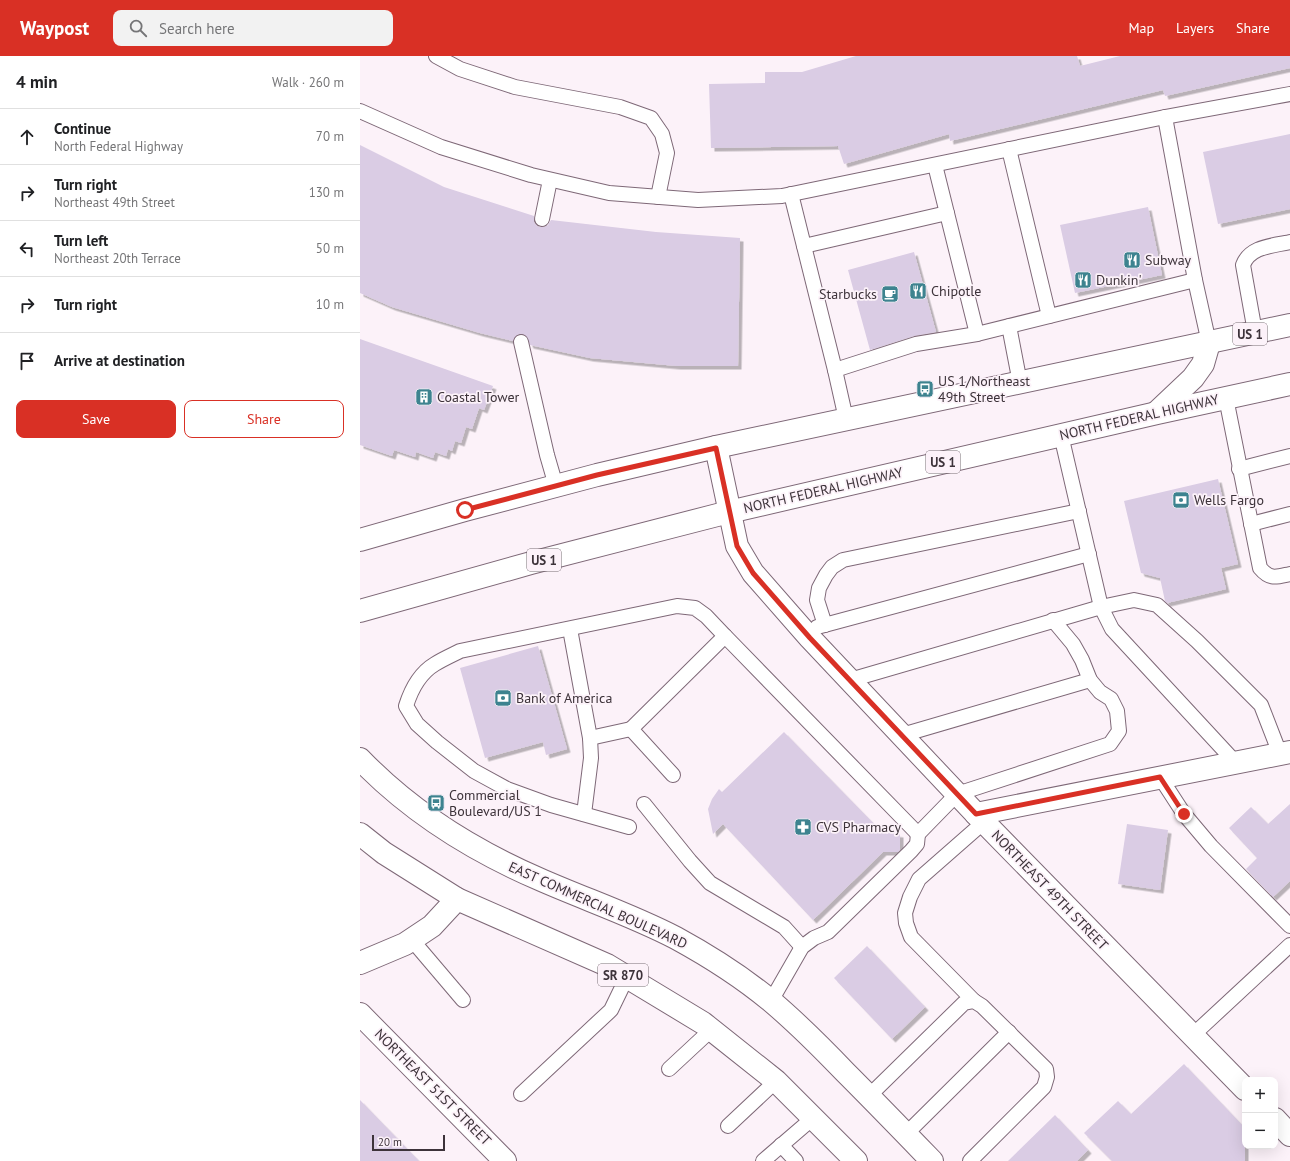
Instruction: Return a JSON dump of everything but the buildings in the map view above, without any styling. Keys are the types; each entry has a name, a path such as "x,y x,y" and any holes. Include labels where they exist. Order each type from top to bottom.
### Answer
{"main road":[{"name":"US 1","path":"360,540 472,508 605,473 846,419 1290,325"},
{"path":"1156,413 1194,378 1203,364 1209,343"},
{"name":"NORTH FEDERAL HIGHWAY","path":"360,611 729,512 1156,413 1290,384"},
{"name":"NORTHEAST 49TH STREET","path":"716,448 737,546 753,573 815,628 850,680 980,818 1242,1086"},
{"path":"980,818 1160,777 1285,753"},
{"name":"EAST COMMERCIAL BOULEVARD","path":"360,759 403,798 446,830 493,858 538,879 620,912 675,938 727,968 770,1000 812,1038 932,1161"},
{"name":"SR 870","path":"360,834 384,853 457,899 607,965 703,1023 776,1081 856,1161"},
{"path":"360,963 412,940 432,926 457,899"},
{"name":"NORTHEAST 51ST STREET","path":"360,1014 505,1161"},
{"path":"1278,1122 1290,1135"}],"lane":[{"path":"436,56 460,69 515,87 620,107 651,118 662,134 667,152 658,197"},
{"path":"360,111 441,147 531,175 609,193 698,200 782,196 1165,117 1290,94"},
{"path":"1165,117 1195,280 1209,343"},
{"path":"1009,149 1048,316"},
{"path":"935,165 977,334"},
{"path":"542,218 550,180"},
{"path":"791,194 846,419"},
{"path":"804,246 947,213"},
{"path":"1255,332 1243,265 1246,257 1254,250 1290,242"},
{"path":"835,370 916,344 977,334 1195,280"},
{"path":"1009,326 1020,383"},
{"path":"520,342 547,455 556,486"},
{"path":"1226,398 1260,568 1265,574 1273,578 1290,574"},
{"path":"1061,435 1101,607 1112,630 1235,762"},
{"path":"1240,469 1290,456"},
{"path":"1079,511 843,560 832,567 826,575 820,588 817,600 815,628 1089,554"},
{"path":"1251,524 1290,514"},
{"path":"850,680 1054,620 1101,607 1134,600 1157,605 1197,641 1261,704 1285,753"},
{"path":"629,827 551,805 507,790 474,771 417,724 406,706 409,697 420,677 434,664 460,651 677,606 695,608 706,616 918,834"},
{"path":"770,1000 802,947 814,938 828,932 905,856 917,844 918,834 957,794 1110,744 1119,731 1117,711 1110,699 1100,692 1090,680 1074,644 1054,620"},
{"path":"570,629 590,738 591,758 584,814"},
{"path":"590,738 631,729 725,636"},
{"path":"902,735 1090,680"},
{"path":"631,729 673,775"},
{"path":"1160,777 1184,814 1211,846 1290,926"},
{"path":"644,804 690,861 710,883 784,927 802,947"},
{"path":"970,1161 1044,1087 1047,1077 1046,1069 982,1006 974,1001 911,937 906,923 905,913 918,879 980,818"},
{"path":"412,940 463,1000"},
{"path":"1193,1035 1290,944"},
{"path":"521,1094 611,1010 627,977"},
{"path":"869,1096 964,1003 974,1001"},
{"path":"670,1069 711,1030"},
{"path":"906,1134 1009,1032"},
{"path":"728,1126 776,1081"},
{"path":"763,1161 813,1118"},
{"path":"781,1145 796,1161"}],"place":[{"name":"Subway","path":"1132,260"},
{"name":"Dunkin'","path":"1083,280"},
{"name":"Chipotle","path":"918,291"},
{"name":"Starbucks","path":"890,294"},
{"name":"US 1/Northeast 49th Street","path":"925,389"},
{"name":"Coastal Tower","path":"424,397"},
{"name":"Wells Fargo","path":"1181,500"},
{"name":"Bank of America","path":"503,698"},
{"name":"Commercial Boulevard/US 1","path":"436,803"},
{"name":"CVS Pharmacy","path":"803,827"}],"route":[{"path":"465,510 597,475 716,448 737,546 753,573 810,638 976,814 1160,777 1184,814"}]}
